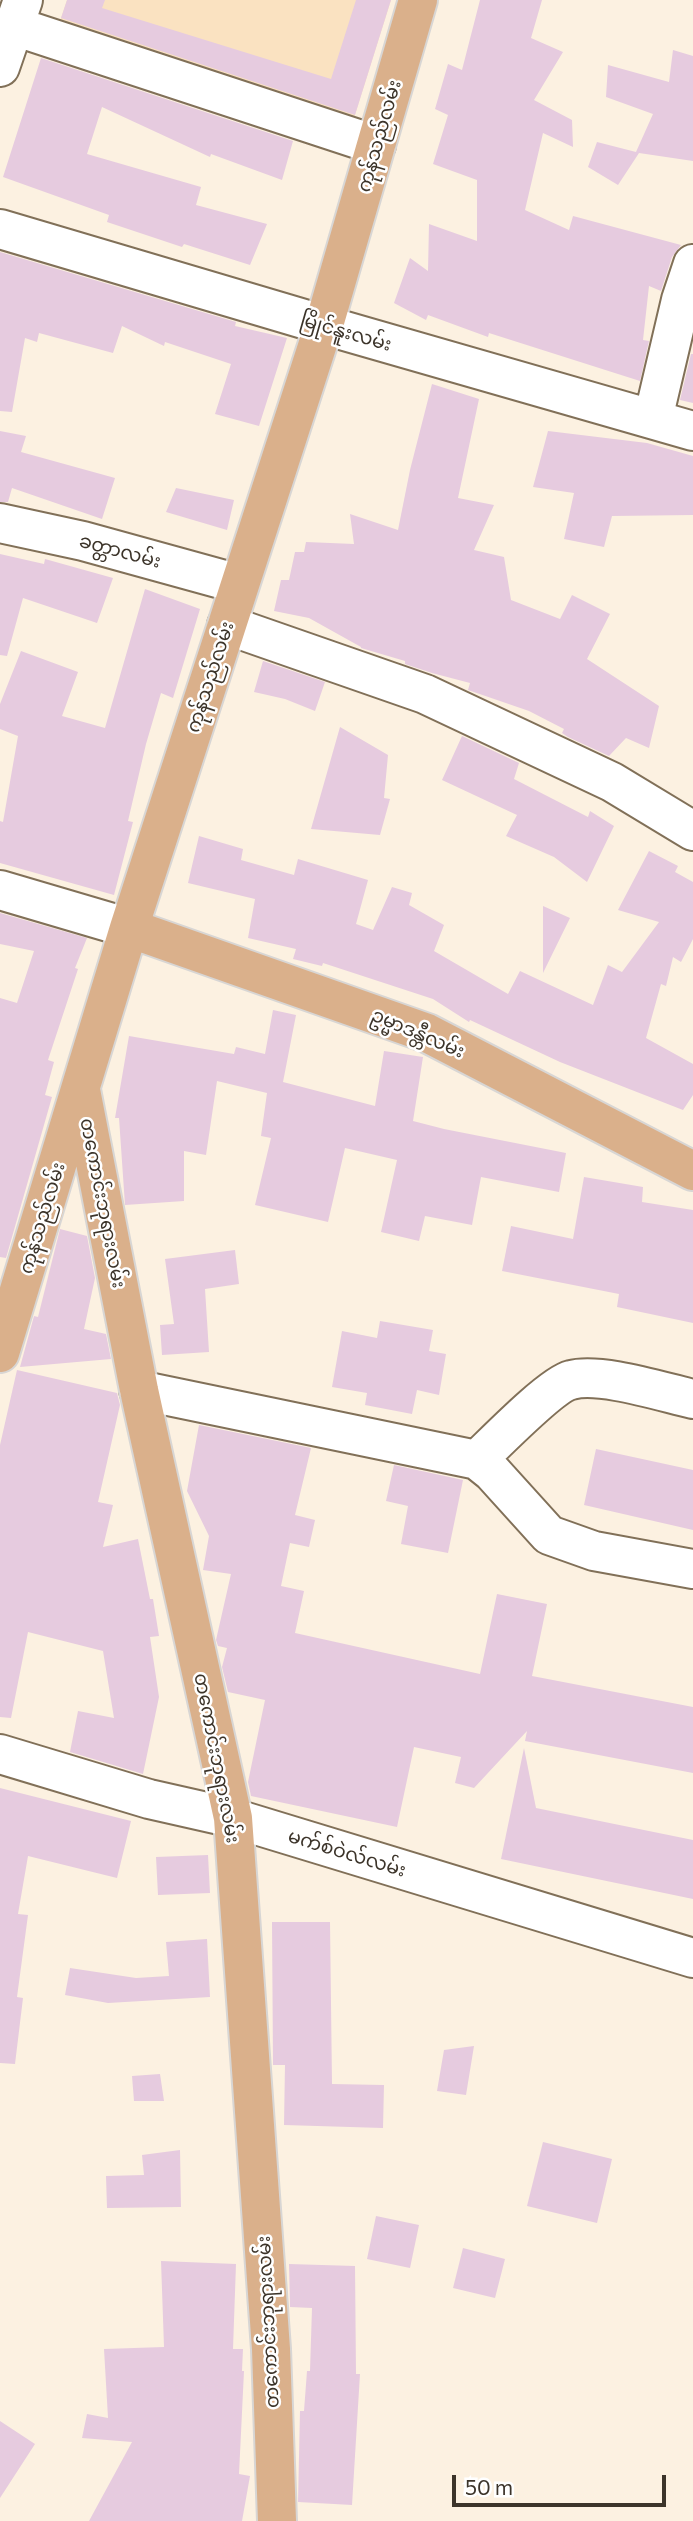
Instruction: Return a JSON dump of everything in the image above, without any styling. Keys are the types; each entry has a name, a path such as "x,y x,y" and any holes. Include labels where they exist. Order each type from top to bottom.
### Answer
{"main road":[{"name":"ကုန်သည်လမ်း","path":"0,1353 129,928 324,326 418,0"},
{"name":"ဥမ္မာဒန္တီလမ်း","path":"129,928 427,1033 693,1171"},
{"name":"တကောင်းဘုရားလမ်း","path":"82,1090 139,1390 233,1818 271,2349 277,2521"}],"street":[{"path":"0,67 19,13 376,145"},
{"name":"မြိုင်နူးလမ်း","path":"0,229 693,432"},
{"path":"653,419 681,300 693,264"},
{"name":"ခတ္တာလမ်း","path":"0,523 83,541 239,584"},
{"path":"227,625 425,694 612,782 693,831"},
{"path":"0,890 129,928"},
{"path":"477,1460 540,1401 570,1380 601,1379 693,1399"},
{"path":"139,1390 477,1460 492,1472 549,1535 594,1551 693,1569"},
{"name":"မက်စ်ဝဲလ်လမ်း","path":"0,1754 149,1799 233,1818 693,1958"}],"shaded area":[{"path":"67,0 391,0 354,118 58,27"}],"building":[{"path":"67,0 105,0 102,8 331,79 356,0 391,0 355,115 61,18"},
{"path":"480,0 542,0 531,38 563,52 534,100 572,120 573,147 543,133 525,210 569,230 573,216 681,245 672,257 661,291 649,286 643,340 649,341 640,381 489,333 488,337 428,315 426,320 394,303 410,258 428,271 429,224 477,241 477,180 433,164 448,115 435,109 448,64 462,70"},
{"path":"673,50 693,56 693,161 639,153 618,185 588,167 597,142 636,152 653,114 606,97 608,65 669,82"},
{"path":"41,58 293,141 282,180 211,154 210,157 102,107 87,154 201,187 196,205 267,224 250,265 184,244 182,247 107,222 109,215 3,177"},
{"path":"0,252 236,322 235,326 287,338 259,426 215,414 231,364 165,342 164,346 122,326 113,353 39,333 37,342 25,338 12,412 0,411"},
{"path":"693,354 693,403 680,400"},
{"path":"432,384 479,399 458,498 494,505 474,550 504,557 511,600 560,619 572,595 610,614 587,659 659,706 649,748 626,738 609,756 568,737 562,733 564,729 529,711 468,690 470,683 361,648 309,618 274,611 281,580 289,580 295,552 304,552 306,542 354,544 350,514 398,530"},
{"path":"0,431 26,436 21,452 115,478 102,519 12,488 8,502 0,502"},
{"path":"548,431 647,443 693,456 693,515 612,516 604,547 564,539 574,493 533,487"},
{"path":"176,488 234,500 227,530 166,512"},
{"path":"0,554 44,564 45,559 113,578 97,623 23,598 7,656 0,655"},
{"path":"145,589 200,609 173,698 161,693 128,821 133,822 114,895 0,863 0,821 3,822 18,736 0,729 0,704 21,651 78,672 62,716 105,728"},
{"path":"263,661 325,682 315,711 285,699 254,692"},
{"path":"340,727 388,755 384,798 390,799 380,835 311,829"},
{"path":"462,736 519,763 514,779 588,817 590,811 614,826 587,882 554,857 506,836 517,815 442,780"},
{"path":"199,836 243,849 241,860 294,875 298,859 368,880 356,924 373,930 392,887 412,893 409,905 444,925 434,951 508,994 520,971 593,1005 608,965 622,972 659,922 618,910 649,851 678,866 675,872 693,882 693,939 681,962 673,957 666,986 661,984 646,1038 693,1064 693,1095 683,1110 560,1062 470,1020 469,1022 433,999 323,963 322,966 293,959 296,949 248,938 255,899 188,883"},
{"path":"543,906 570,918 543,973"},
{"path":"0,913 87,938 75,968 78,969 48,1060 54,1062 45,1095 52,1097 6,1258 0,1257 0,998 17,1003 34,951 0,944"},
{"path":"273,1010 296,1015 283,1082 375,1106 384,1051 423,1057 413,1121 566,1153 559,1192 481,1177 472,1225 425,1216 419,1241 381,1232 397,1160 345,1148 328,1222 255,1205 271,1138 261,1136 267,1093 217,1081 206,1155 184,1151 184,1201 125,1205 119,1118 115,1118 129,1036 234,1054 236,1047 265,1054"},
{"path":"584,1177 643,1187 642,1202 693,1210 693,1323 617,1307 619,1294 502,1271 511,1226 573,1239"},
{"path":"60,1229 87,1236 95,1278 84,1329 106,1334 111,1359 20,1367 34,1316 38,1317"},
{"path":"235,1250 239,1284 205,1289 209,1352 162,1355 160,1325 174,1324 165,1259"},
{"path":"380,1321 433,1330 429,1351 446,1354 439,1395 417,1390 412,1414 365,1405 367,1393 332,1387 342,1331 377,1338"},
{"path":"17,1370 117,1393 120,1405 98,1502 113,1505 103,1547 138,1539 150,1599 153,1599 159,1636 150,1637 159,1697 143,1774 70,1752 78,1711 114,1718 103,1651 28,1632 11,1718 0,1717 0,1445"},
{"path":"199,1425 311,1448 295,1515 315,1520 309,1547 290,1543 281,1586 304,1591 295,1633 480,1674 497,1594 547,1604 532,1676 693,1707 693,1773 525,1741 527,1731 474,1788 455,1783 461,1757 414,1747 397,1827 251,1796 248,1782 265,1700 228,1692 222,1667 227,1648 218,1646 216,1640 231,1574 203,1570 209,1536 187,1491"},
{"path":"596,1449 693,1470 693,1530 584,1505"},
{"path":"394,1465 463,1480 448,1553 401,1544 408,1506 386,1501"},
{"path":"524,1748 536,1808 693,1840 693,1899 501,1859"},
{"path":"0,1788 131,1821 117,1878 28,1856 18,1914 28,1915 17,1997 23,1998 15,2064 0,2063"},
{"path":"208,1855 210,1893 158,1895 156,1857"},
{"path":"272,1922 330,1922 332,2084 384,2085 383,2128 284,2125 285,2065 273,2065"},
{"path":"207,1939 210,1997 108,2003 65,1995 70,1968 136,1978 169,1976 166,1942"},
{"path":"474,2046 466,2095 437,2091 444,2050"},
{"path":"160,2074 164,2101 134,2101 132,2076"},
{"path":"543,2142 612,2159 597,2223 527,2206"},
{"path":"180,2150 181,2207 107,2208 106,2176 144,2175 142,2155"},
{"path":"376,2216 419,2225 410,2268 367,2259"},
{"path":"463,2248 505,2259 495,2298 453,2288"},
{"path":"161,2261 236,2264 233,2349 243,2349 244,2371 239,2474 250,2476 242,2521 89,2521 132,2442 82,2438 87,2414 108,2418 104,2349 164,2347"},
{"path":"289,2264 355,2266 356,2374 360,2374 352,2505 298,2502 300,2411 304,2411 307,2371 310,2371 312,2308 290,2307"},
{"path":"0,2421 35,2444 0,2498"}]}
